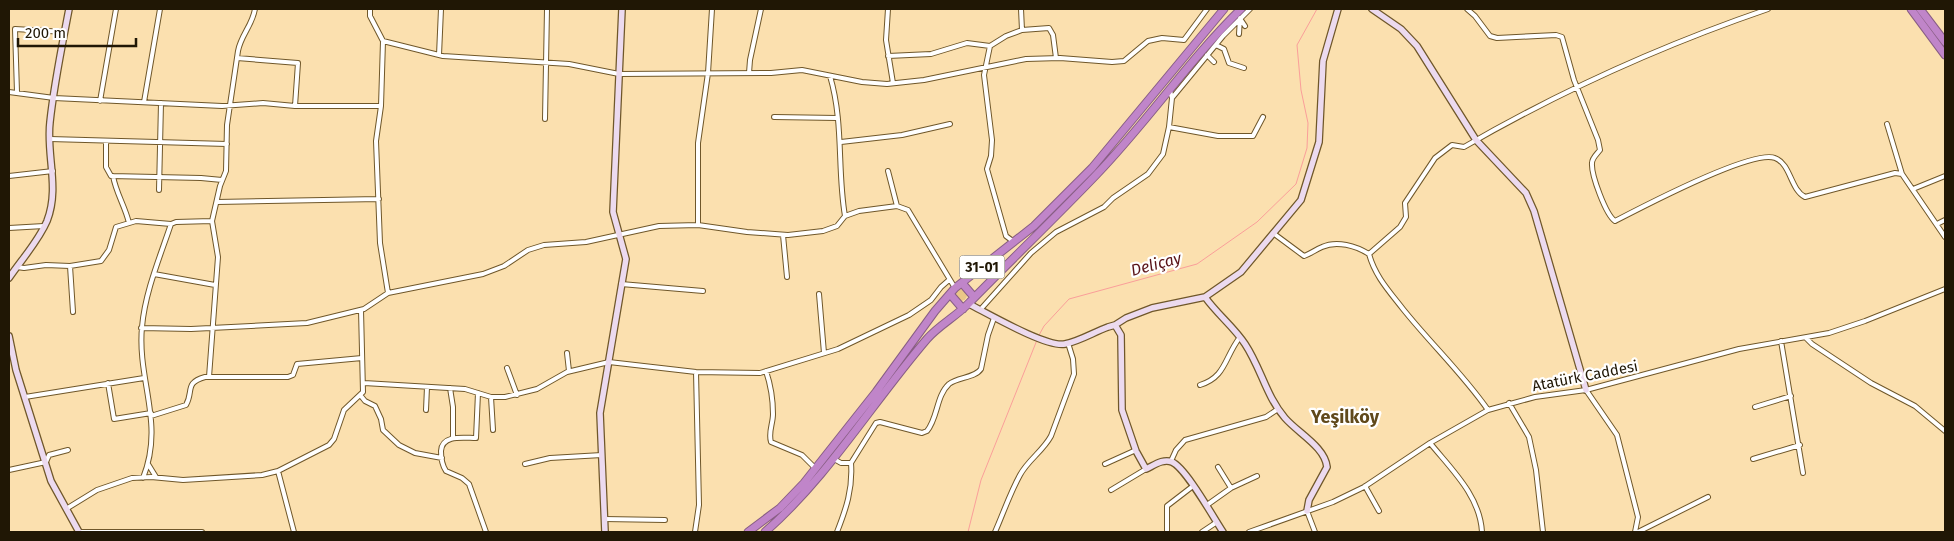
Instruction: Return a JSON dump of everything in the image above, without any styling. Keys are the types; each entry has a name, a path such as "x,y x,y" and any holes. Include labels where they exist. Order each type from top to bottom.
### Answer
{"highway":[{"name":"31-01","path":"748,532 780,508 815,468 876,392 930,317 953,291 1014,242 1092,168 1224,9"},
{"name":"31-01","path":"764,532 786,514 929,338 966,306 1099,172 1171,95 1216,34 1241,9"},
{"path":"1911,9 1945,55"},
{"path":"1920,9 1945,42"},
{"path":"962,283 974,297"},
{"path":"953,291 966,306"}],"street":[{"path":"9,278 37,239 44,226 51,202 53,170 50,139 54,98 69,9"},
{"path":"100,101 116,9"},
{"path":"144,102 160,9"},
{"path":"209,377 211,327 218,257 212,221 226,171 230,104 240,43 253,23 255,9"},
{"path":"370,9 370,16 383,41 380,106 376,142 380,244 388,293"},
{"path":"439,55 441,9"},
{"path":"545,119 548,9"},
{"path":"605,532 600,413 626,259 613,212 622,9"},
{"path":"698,225 698,143 708,73 712,9"},
{"path":"749,73 750,60 762,9"},
{"path":"888,9 888,56 893,83"},
{"path":"1021,9 1022,30"},
{"path":"383,41 439,55 570,64 619,74 771,74 802,70 862,82 893,83 924,80 1026,59 1056,58 1112,62 1124,60 1148,41 1162,38 1184,40 1207,9"},
{"path":"980,310 1019,265 1056,232 1104,207 1113,198 1148,174 1163,154 1169,127 1171,95 1250,9"},
{"path":"966,306 980,310 1046,340 1058,344 1068,343 1115,326 1126,318 1152,308 1205,297 1241,272 1301,200 1319,142 1323,61 1338,9"},
{"path":"1372,9 1400,29 1417,46 1476,140 1526,192 1534,211 1586,390 1617,435 1638,517 1637,532"},
{"path":"1467,9 1475,16 1490,36 1497,38 1556,35 1562,37 1578,89 1598,140 1600,150 1592,161 1593,171 1606,209 1616,221 1715,173 1752,159 1772,156 1778,158 1799,194 1805,196 1895,173 1902,174"},
{"path":"1369,254 1400,227 1406,217 1405,203 1435,158 1452,145 1464,147 1578,89 1716,27 1768,9"},
{"path":"1240,19 1245,26"},
{"path":"1240,19 1240,34"},
{"path":"888,56 931,54 967,43 990,46 1006,36 1022,30 1049,28 1053,35 1056,58"},
{"path":"17,92 16,29 65,32"},
{"path":"1216,45 1224,49 1230,63 1244,68"},
{"path":"990,46 984,75 992,140 991,156 987,169 1006,236 1014,242"},
{"path":"1207,55 1214,62"},
{"path":"237,58 298,63 296,106"},
{"path":"830,76 835,93 841,142 842,196 845,216"},
{"path":"9,92 54,98 222,106 263,103 296,106 380,106"},
{"path":"160,190 161,103"},
{"path":"774,117 837,118"},
{"path":"1169,127 1218,136 1253,136 1263,117"},
{"path":"841,142 902,135 950,124"},
{"path":"1887,124 1902,174 1945,237"},
{"path":"50,139 227,144"},
{"path":"106,141 106,168 109,174 113,176 159,176 222,180"},
{"path":"9,176 53,170"},
{"path":"888,171 897,206"},
{"path":"113,176 115,189 129,223"},
{"path":"1913,189 1945,176"},
{"path":"217,202 379,199"},
{"path":"142,328 191,329 307,323 361,310 388,293 483,274 504,266 528,250 544,245 586,242 659,226 698,225 747,232 783,234 822,231 837,226 845,216 859,211 897,206 908,210 950,280 953,291"},
{"path":"1937,224 1945,220"},
{"path":"16,267 70,266 105,258 116,227 136,221 171,224 176,222 212,221"},
{"path":"143,478 152,449 151,415 144,378 142,328 154,274 171,224"},
{"path":"9,228 44,226"},
{"path":"1273,233 1304,256 1323,246 1333,244 1357,247 1369,254 1374,271 1389,292 1426,337 1470,385 1488,410"},
{"path":"783,234 787,277"},
{"path":"70,266 73,312"},
{"path":"154,274 215,285"},
{"path":"364,383 450,388 491,397 517,395 537,389 569,371 609,362 696,372 760,373 838,349 908,315 931,300 941,287 950,280"},
{"path":"621,284 703,291"},
{"name":"Atatürk Caddesi","path":"1249,532 1333,502 1366,486 1430,443 1488,410 1535,397 1586,390 1739,349 1806,338 1848,328 1945,289"},
{"path":"820,294 824,353"},
{"path":"1205,297 1240,337 1259,369 1265,388 1278,409 1321,451 1326,461 1327,467 1310,500 1307,511 1315,532"},
{"path":"66,509 97,490 132,478 183,480 262,475 278,470 328,445 334,439 344,410 361,396 364,383 361,310"},
{"path":"836,532 850,494 851,463 876,423 880,422 922,433 927,432 945,389 957,379 979,372 981,369 988,335 994,318"},
{"path":"1115,326 1121,336 1122,410 1136,450 1146,469"},
{"path":"9,336 51,481 79,532 202,532"},
{"path":"1200,385 1212,381 1220,375 1232,348 1240,337"},
{"path":"1806,338 1871,383 1915,406 1945,431"},
{"path":"1781,341 1800,444 1803,473"},
{"path":"995,532 1020,475 1030,459 1046,445 1051,436 1074,374 1073,359 1068,343"},
{"path":"567,353 569,371"},
{"path":"108,383 114,419 151,415 186,405 191,384 195,380 209,377 288,377 293,375 297,364 362,358"},
{"path":"507,368 517,395"},
{"path":"766,371 773,403 771,442 802,455 815,468"},
{"path":"695,532 699,504 696,372"},
{"path":"26,397 144,378"},
{"path":"426,410 428,387"},
{"path":"450,388 453,407 453,438"},
{"path":"478,393 476,438 453,438 444,441 442,458 446,471 462,478 469,484 486,532"},
{"path":"361,396 364,401 375,406 381,419 383,430 399,445 415,453 442,458"},
{"path":"1755,406 1791,396"},
{"path":"491,397 493,430"},
{"path":"1509,403 1529,437 1536,470 1543,532"},
{"path":"1171,462 1176,450 1185,440 1266,417 1278,409"},
{"path":"1430,443 1465,486 1476,504 1482,532"},
{"path":"1753,459 1800,444"},
{"path":"9,470 45,462 49,455 68,450"},
{"path":"1105,464 1136,450"},
{"path":"525,464 550,458 602,456"},
{"path":"833,458 841,463 851,463"},
{"path":"1111,490 1163,461 1171,462 1179,468 1193,486 1223,532"},
{"path":"148,464 156,478"},
{"path":"1218,467 1231,488"},
{"path":"278,470 294,532"},
{"path":"1207,505 1231,488 1257,476"},
{"path":"1166,532 1167,506 1193,486"},
{"path":"1366,486 1379,511"},
{"path":"1637,532 1708,497"},
{"path":"604,519 665,520"},
{"path":"1202,532 1217,522"}],"shaded area":[{"path":"959,289 963,289 967,295 963,301 959,301 955,297 955,293"}],"waterway":[{"name":"Deliçay","path":"1038,337 1044,326 1069,299 1197,264 1257,222 1296,184 1307,148 1308,123 1301,90 1297,45 1317,9"},
{"name":"Deliçay","path":"968,532 981,480 1037,340"}],"district":[{"name":"Yeşilköy","path":"1345,417"}]}
